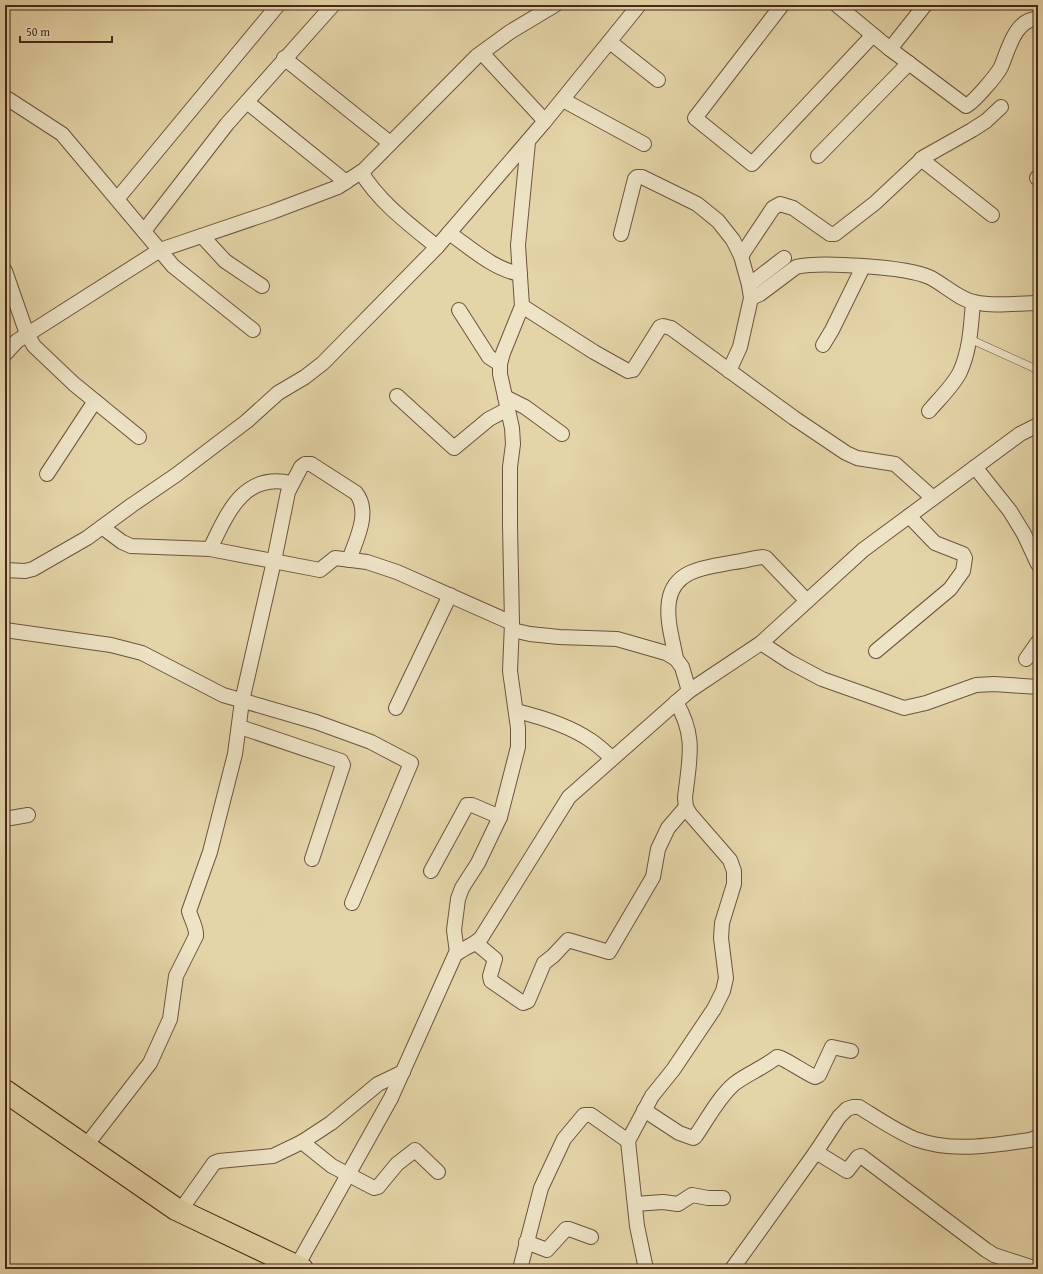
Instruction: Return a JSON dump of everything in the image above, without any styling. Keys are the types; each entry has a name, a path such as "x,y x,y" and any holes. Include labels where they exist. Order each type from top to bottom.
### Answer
{"main road":[{"path":"5,1091 180,1211 274,1263 300,1268"}],"street":[{"path":"118,198 278,5"},
{"path":"144,230 247,102 332,5"},
{"path":"5,354 17,341 27,334 160,250 272,212 338,187 346,182 361,172 482,53 510,32 555,5"},
{"path":"5,570 25,571 32,569 87,538 176,475 235,430 278,393 305,377 323,363 437,247 545,122 638,5"},
{"path":"782,5 695,118 752,164 873,35"},
{"path":"838,5 890,49 968,106 1000,69 1016,33 1028,21 1038,20"},
{"path":"890,49 925,5"},
{"path":"610,42 658,80"},
{"path":"482,53 545,122"},
{"path":"284,58 390,143"},
{"path":"818,156 909,63"},
{"path":"5,97 62,134 181,273 253,330"},
{"path":"563,100 644,144"},
{"path":"247,102 346,182"},
{"path":"741,256 773,208 778,204 785,204 793,208 833,235 875,203 921,158 958,136 972,130 986,121 1001,107"},
{"path":"300,1268 391,1098 457,953 454,930 458,899 462,888 484,851 500,817 518,747 518,728 510,671 512,626 510,467 513,444 512,428 506,403 500,364 502,353 522,306 518,245 528,142"},
{"path":"921,158 992,215"},
{"path":"361,172 376,194 437,247"},
{"path":"620,234 635,179 637,177 642,177 697,204 718,221 733,240 741,256 750,292 740,347 729,371"},
{"path":"449,233 496,266 510,272 520,274"},
{"path":"202,236 224,261 262,286"},
{"path":"750,292 784,258"},
{"path":"750,292 760,294 790,271 803,266 863,267 908,271 928,277 973,302 988,304 1038,303"},
{"path":"822,345 863,267"},
{"path":"5,271 27,334 34,346 95,401 139,437"},
{"path":"929,411 959,373 967,354 973,302"},
{"path":"522,306 594,352 628,371 633,370 660,327 671,328 729,371 846,453 857,458 888,462 899,466 933,498"},
{"path":"459,310 489,357 500,364"},
{"path":"397,396 454,448 506,403"},
{"path":"47,474 95,401"},
{"path":"506,403 525,407 562,434"},
{"path":"457,953 476,943 569,797 676,702 761,643 863,550 1020,434 1038,425"},
{"path":"85,1147 150,1063 170,1019 176,976 197,932 191,921 189,911 210,852 235,754 240,727 242,701 291,483 301,467 307,463 356,493 360,499 362,516 359,532 349,560"},
{"path":"975,467 1010,511 1024,534 1038,564"},
{"path":"210,549 228,513 242,494 267,482 279,480 291,483"},
{"path":"876,651 950,589 963,571 965,558 963,554 935,543 909,516"},
{"path":"102,527 122,542 131,546 210,549 320,570 332,559 367,562 384,567 450,595 512,626 552,636 617,639 666,653 676,659 682,667 690,691"},
{"path":"676,659 669,613 669,601 673,590 684,575 703,567 763,557 766,558 807,601"},
{"path":"396,708 450,595"},
{"path":"5,630 110,645 142,653 223,695 316,722 371,742 411,763 352,903"},
{"path":"1026,659 1038,642"},
{"path":"761,643 790,662 822,679 904,708 926,704 976,685 994,684 1038,687"},
{"path":"646,1269 635,1204 628,1141 644,1110 714,1009 723,991 726,978 722,923 734,884 734,870 730,860 690,814 686,807 685,798 690,736 685,716 676,702"},
{"path":"516,711 538,717 570,729 591,740 612,758"},
{"path":"240,727 341,761 343,765 312,859"},
{"path":"431,871 467,805 472,805 500,817"},
{"path":"476,943 495,959 490,976 492,981 523,1003 528,1001 544,963 568,940 609,952 653,877 658,849 668,828 686,807"},
{"path":"5,819 28,815"},
{"path":"644,1110 679,1133 695,1138 726,1092 735,1084 777,1057 784,1058 805,1073 817,1077 832,1048 851,1051"},
{"path":"180,1211 214,1163 219,1161 273,1156 302,1142 331,1123 378,1084 403,1072"},
{"path":"732,1269 816,1152 838,1117 847,1109 859,1107 914,1138 931,1144 956,1147 975,1147 1030,1140 1038,1137"},
{"path":"520,1269 541,1188 564,1139 584,1115 591,1115 628,1141"},
{"path":"302,1142 317,1155 348,1176 376,1188 397,1164 415,1150 438,1172"},
{"path":"816,1152 847,1171 858,1157 862,1156 986,1250 994,1255 1037,1269"},
{"path":"635,1204 663,1202 678,1204 692,1195 708,1198 723,1198"},
{"path":"526,1242 547,1250 566,1229 591,1237"}],"lane":[{"path":"970,338 1038,370"}]}
